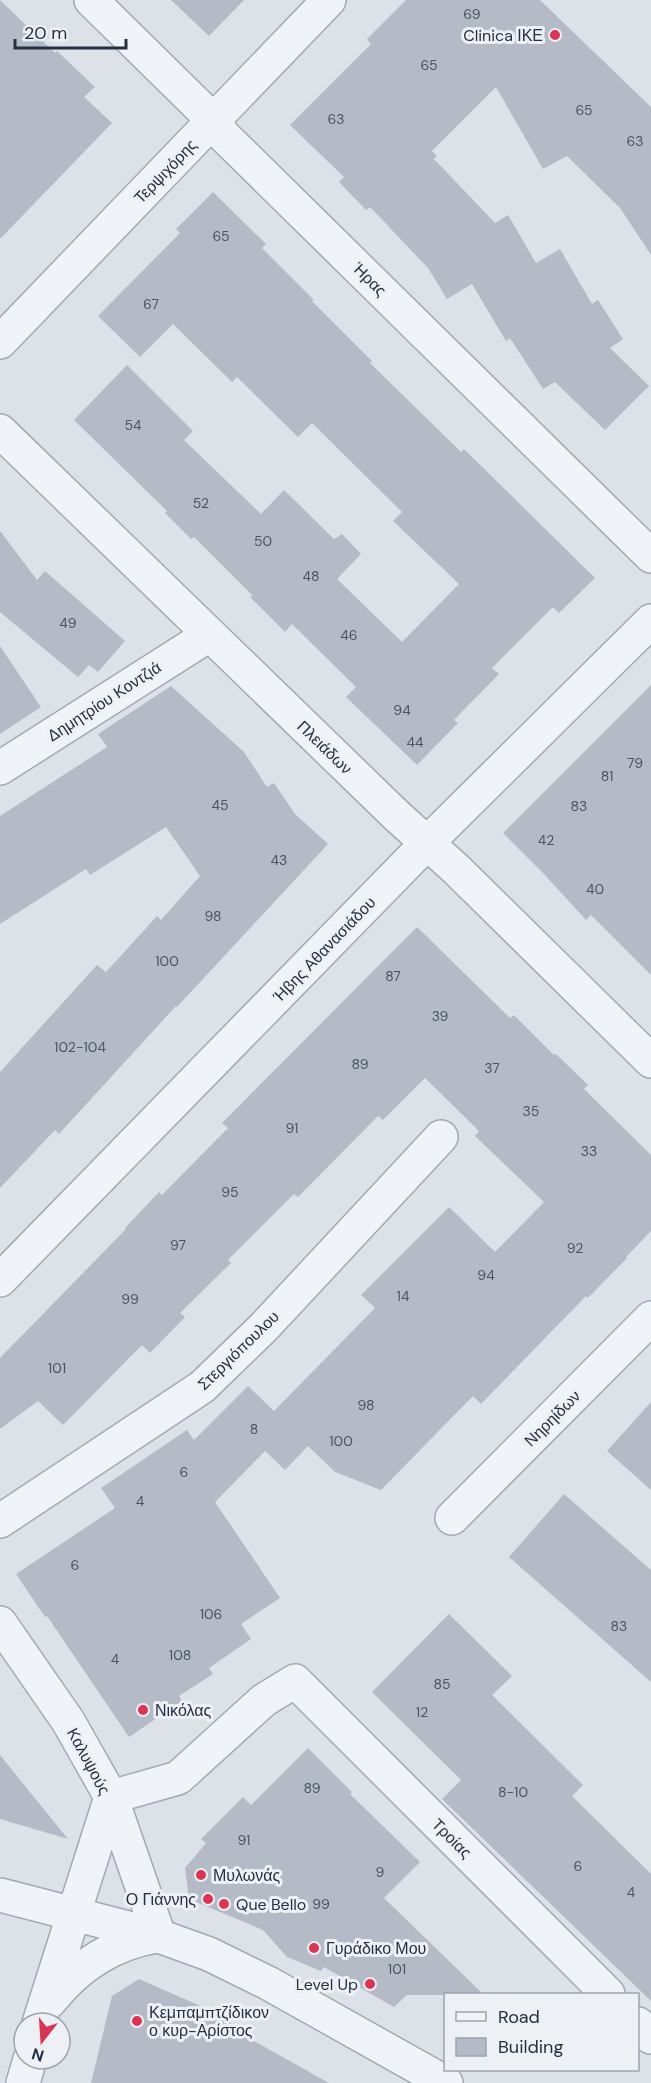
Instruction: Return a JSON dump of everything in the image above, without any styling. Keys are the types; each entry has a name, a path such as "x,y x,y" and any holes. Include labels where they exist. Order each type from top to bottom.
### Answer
{"street":[{"name":"Ήρας","path":"91,0 213,120 223,135 651,556"},
{"name":"Τερψιχόρης","path":"0,342 329,0"},
{"name":"Πλειάδων","path":"0,431 208,635 426,844 456,869 651,1061"},
{"name":"Ήβης Αθανασιάδου","path":"0,1280 426,844 651,621"},
{"name":"Δημητρίου Κοντζιά","path":"0,768 208,635"},
{"name":"Στεργιόπουλου","path":"0,1521 202,1387 264,1327 441,1137"},
{"name":"Νηρηίδων","path":"452,1518 651,1318"},
{"name":"Καλυψούς","path":"0,1623 68,1721 111,1797 43,2011"},
{"name":"Τροίας","path":"111,1797 178,1778 264,1700 295,1681 606,1993"},
{"path":"111,1797 159,1936"},
{"path":"0,1895 159,1936 233,1965 446,2083"},
{"path":"44,2011 62,1986 84,1967 110,1951 137,1939 159,1936"},
{"path":"639,2025 651,2037"}],"building":[{"path":"0,0 55,53 57,51 95,87 84,97 112,123 0,239"},
{"path":"171,0 244,0 209,36"},
{"path":"406,0 540,0 651,107 651,255 620,208 567,156 543,169 496,87 432,151 437,156 434,159 495,223 508,215 536,263 560,249 592,304 598,300 623,339 610,348 649,386 605,430 555,382 543,389 510,338 506,341 472,284 447,299 428,268 370,207 366,210 339,182 344,177 290,125 371,44 367,39"},
{"path":"213,192 266,244 262,248 372,361 370,363 461,452 464,449 595,578 559,613 553,607 492,668 499,674 454,720 458,723 417,765 346,697 356,687 292,624 285,632 250,597 253,596 194,537 191,539 165,513 167,511 74,420 127,365 193,431 184,440 261,514 284,490 334,539 342,534 361,554 337,579 402,642 459,584 393,521 402,512 312,423 298,437 237,377 232,382 173,324 140,357 98,316 180,233 176,229"},
{"path":"0,531 37,580 45,571 125,641 98,672 89,665 78,677 0,612"},
{"path":"0,646 41,707 0,734"},
{"path":"651,685 651,975 591,915 586,920 503,833"},
{"path":"171,686 244,752 267,787 274,783 295,814 328,844 59,1134 55,1130 0,1188 0,1072 97,965 106,972 157,916 161,920 200,876 166,827 90,875 86,869 0,924 0,816 107,747 98,734"},
{"path":"417,927 510,1018 514,1015 588,1085 584,1089 651,1155 651,1231 588,1298 586,1296 481,1404 473,1396 381,1490 335,1472 308,1446 285,1470 265,1451 215,1502 280,1598 241,1624 251,1639 209,1668 213,1674 179,1696 182,1701 129,1737 16,1574 115,1508 101,1488 187,1430 194,1440 248,1386 274,1411 375,1308 361,1295 449,1207 495,1252 544,1202 475,1136 479,1131 425,1078 383,1120 378,1116 298,1197 294,1194 228,1260 231,1263 180,1313 185,1317 150,1353 142,1345 63,1425 38,1401 0,1429 0,1358 159,1192 162,1195 228,1128 222,1123"},
{"path":"651,1402 651,1490 607,1451"},
{"path":"564,1494 651,1570 651,1682 509,1557"},
{"path":"449,1614 512,1676 492,1695 583,1785 572,1796 651,1874 651,2001 442,1799 461,1780 372,1692"},
{"path":"308,1748 352,1792 350,1794 420,1862 384,1898 482,1993 407,1995 394,2007 324,1967 321,1971 287,1957 263,1930 189,1899 185,1868 206,1843 201,1839 243,1797 251,1805"},
{"path":"0,1755 68,1839 0,1819"},
{"path":"139,1979 196,2004 249,2034 247,2037 329,2083 91,2083 112,1996"}],"place":[{"name":"Clinica ΙΚΕ","path":"555,35"},
{"name":"Νικόλας","path":"143,1710"},
{"name":"Μυλωνάς","path":"201,1875"},
{"name":"Ο Γιάννης","path":"208,1899"},
{"name":"Que Bello","path":"224,1904"},
{"name":"Γυράδικο Μου","path":"314,1948"},
{"name":"Level Up","path":"370,1984"},
{"name":"Κεμπαμπτζίδικον ο κυρ-Αρίστος","path":"137,2021"}]}
